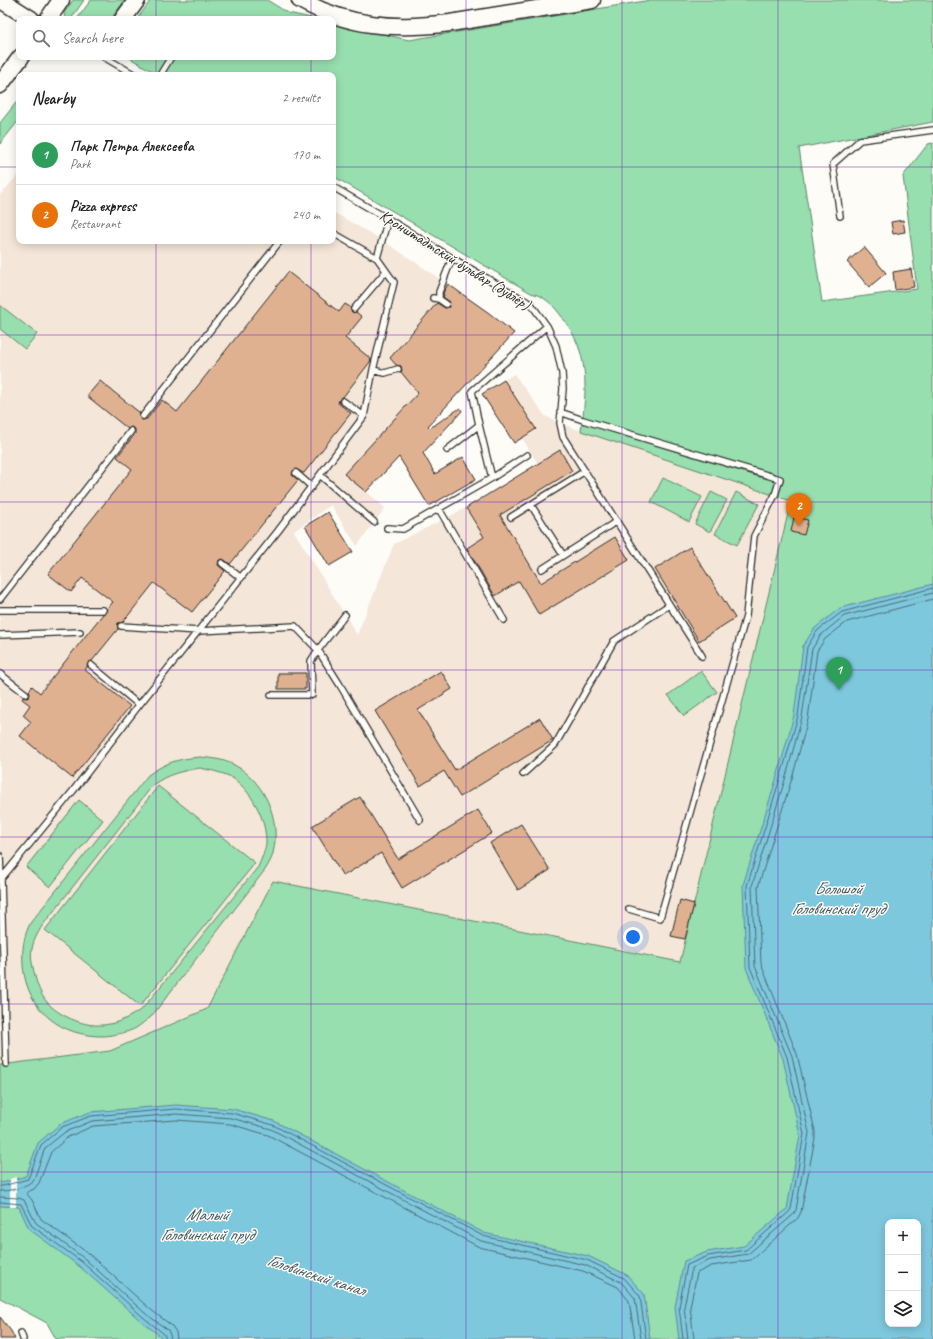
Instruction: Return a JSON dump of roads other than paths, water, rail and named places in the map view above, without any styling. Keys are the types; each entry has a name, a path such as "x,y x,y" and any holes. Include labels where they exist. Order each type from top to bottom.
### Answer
{"main road":[{"path":"0,0 26,16"},
{"path":"50,16 61,0"},
{"path":"124,16 137,0"},
{"path":"300,0 333,15 361,23 395,27 426,26 450,23 584,1"},
{"path":"0,85 19,60"}],"lane":[{"path":"109,60 131,72"},
{"path":"162,72 169,60"},
{"path":"840,216 833,164 860,140 933,130"},
{"name":"Кронштадтский бульвар (дублёр)","path":"336,189 388,218 452,258 531,304 548,326 556,346 562,373 563,389 560,423 564,437 585,470"},
{"path":"377,258 388,218"},
{"path":"1,879 73,791 241,578 312,487 364,416 373,370 394,282 377,258 336,235"},
{"path":"143,416 278,244"},
{"path":"446,304 436,299 452,258"},
{"path":"354,309 386,271"},
{"path":"492,478 472,391 548,326"},
{"path":"373,370 385,373 398,369"},
{"path":"343,401 364,416"},
{"path":"560,412 780,479 754,536 746,616 660,918 629,909"},
{"path":"446,450 479,426"},
{"path":"0,599 131,431"},
{"path":"387,528 403,529 492,478 527,456"},
{"path":"511,517 585,470 702,656"},
{"path":"296,473 312,487"},
{"path":"320,476 374,522"},
{"path":"531,505 563,555"},
{"path":"439,509 504,620"},
{"path":"542,569 617,521"},
{"path":"222,564 241,578"},
{"path":"523,774 555,745 614,641 669,605"},
{"path":"0,610 104,610"},
{"path":"271,695 312,695 311,661 345,615"},
{"path":"121,626 199,631 295,626 318,650 420,820"},
{"path":"0,635 80,632"},
{"path":"91,665 139,706"},
{"path":"0,674 26,694"},
{"path":"0,856 6,1064"}],"water":[{"name":"Большой Головинский пруд","path":"933,584 933,1339 679,1339 675,1307 684,1261 707,1252 744,1246 787,1209 800,1135 783,1059 746,968 743,885 779,770 794,715 803,646 814,629 840,608"},
{"name":"Малый Головинский пруд","path":"176,1105 233,1109 274,1121 484,1233 588,1256 627,1275 644,1294 650,1339 164,1339 141,1321 79,1266 29,1229 19,1207 0,1206 0,1181 2,1183 26,1176 38,1143 60,1124 90,1112"}],"place":[{"name":"Pizza express","path":"799,526"},
{"name":"Парк Петра Алексеева","path":"839,690"}],"water label":[{"name":"Головинский канал","path":"316,1275"}]}
